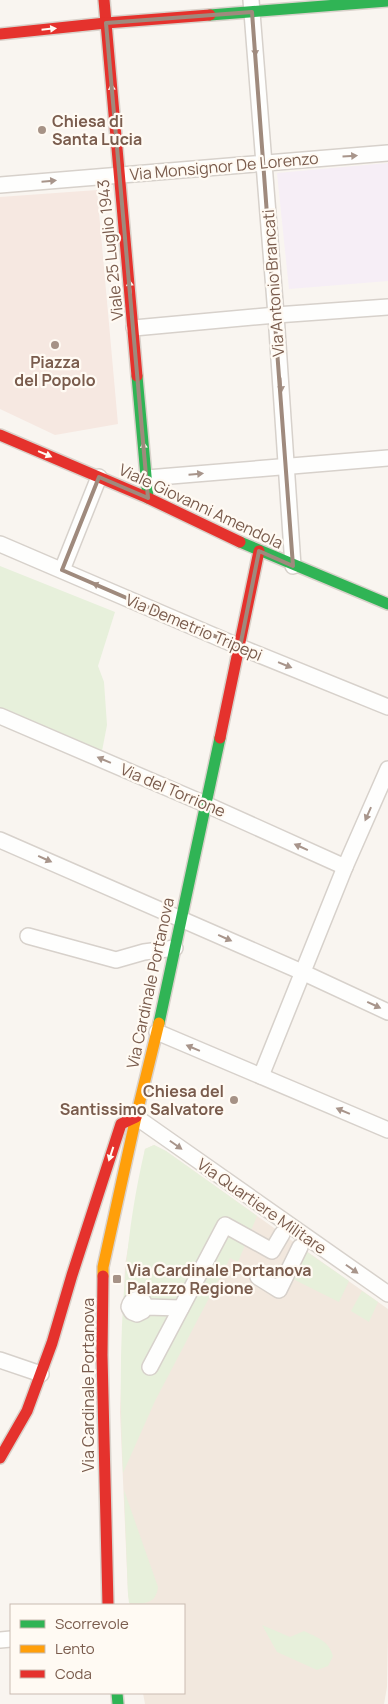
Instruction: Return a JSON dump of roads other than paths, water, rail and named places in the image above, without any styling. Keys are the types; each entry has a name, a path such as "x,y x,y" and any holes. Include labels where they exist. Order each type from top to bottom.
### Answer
{"street":[{"name":"Viale 25 Luglio 1943","path":"104,0 148,498"},
{"path":"0,34 251,6 388,1"},
{"name":"Via Antonio Brancati","path":"251,6 276,315 293,566"},
{"name":"Via Monsignor De Lorenzo","path":"0,185 388,153"},
{"path":"134,328 388,307"},
{"name":"Viale Giovanni Amendola","path":"0,435 148,498 293,566 388,604"},
{"path":"147,478 388,458"},
{"path":"62,570 99,477"},
{"name":"Via Demetrio Tripepi","path":"0,544 240,647 388,707"},
{"name":"Via Cardinale Portanova","path":"108,1604 102,1355 103,1266 157,1032 259,551"},
{"name":"Via del Torrione","path":"0,716 205,804 345,867"},
{"path":"261,1076 345,867 388,769"},
{"path":"0,840 181,918 388,1012"},
{"path":"28,936 116,960 144,952 175,948"},
{"path":"157,1032 388,1130"},
{"path":"0,1458 27,1411 41,1374 121,1124 136,1117"},
{"name":"Via Quartiere Militare","path":"136,1117 388,1294"},
{"path":"150,1367 225,1225 272,1251 282,1234"},
{"path":"258,1278 279,1290 300,1247"},
{"path":"72,1275 103,1266"},
{"path":"146,1306 181,1308"},
{"path":"0,1360 41,1374"}],"place":[{"name":"Chiesa di Santa Lucia","path":"42,130"},
{"name":"Piazza del Popolo","path":"55,345"},
{"name":"Chiesa del Santissimo Salvatore","path":"234,1100"},
{"name":"Via Cardinale Portanova Palazzo Regione","path":"117,1279"}]}
